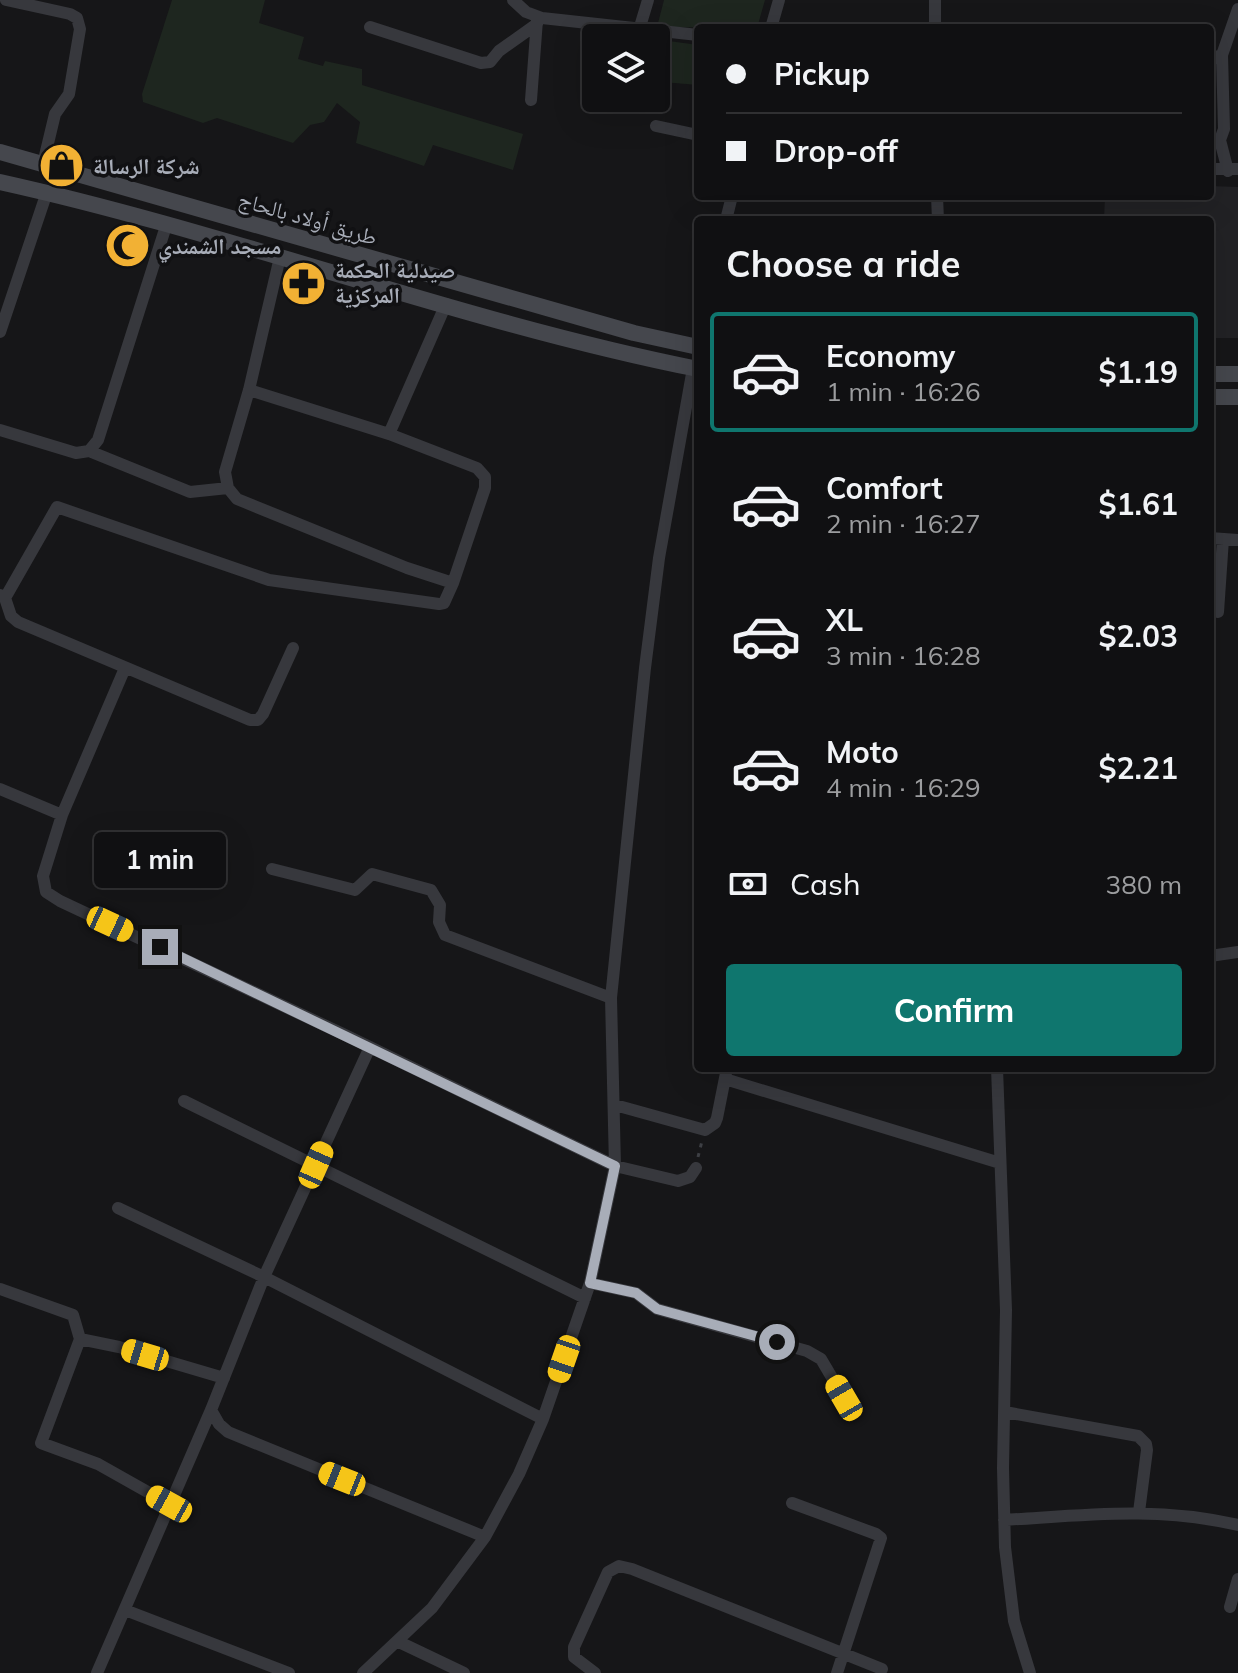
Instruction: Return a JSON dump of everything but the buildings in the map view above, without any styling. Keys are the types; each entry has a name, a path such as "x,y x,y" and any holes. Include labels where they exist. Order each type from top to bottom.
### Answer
{"main road":[{"name":"طريق أولاد بالحاج","path":"0,152 634,333 694,341"},
{"name":"طريق أولاد بالحاج","path":"0,182 47,192 626,354 694,368"},
{"path":"1214,374 1238,374"},
{"path":"1214,397 1238,397"}],"street":[{"path":"6,0 70,14 77,18 80,29 69,94 55,114 43,164"},
{"path":"513,0 537,20 582,24"},
{"path":"641,24 648,0"},
{"path":"772,24 779,0"},
{"path":"935,0 935,24"},
{"path":"1233,170 1220,140 1224,129 1216,57 1238,9"},
{"path":"370,27 481,63 494,60 499,51 537,20"},
{"path":"531,100 537,20"},
{"path":"670,33 694,35"},
{"path":"656,126 694,134"},
{"path":"0,332 47,192"},
{"path":"89,451 98,440 166,226"},
{"path":"280,257 249,390 225,472 228,488 237,499 407,568 453,583"},
{"path":"389,434 446,304"},
{"path":"367,1671 399,1642 454,1581 485,1537 519,1474 543,1419 590,1283 615,1166 611,998 627,830 659,558 694,378"},
{"path":"0,622 4,599 57,507 269,580 444,603 448,599 485,488 485,477 477,468 389,434 249,390"},
{"path":"0,430 76,453 89,451 190,492 228,488"},
{"path":"1218,612 1217,539 1238,540"},
{"path":"4,599 11,616 18,622 250,720 258,720 263,714 293,648"},
{"path":"125,668 62,815 43,876 46,892 615,1166 678,1181 690,1177 696,1168"},
{"path":"0,789 62,815"},
{"path":"272,869 355,890 372,874 431,890 440,905 439,922 445,935 611,998"},
{"path":"1214,955 1238,952"},
{"path":"97,1673 211,1410 264,1277 370,1047"},
{"path":"997,1072 1006,1310 1004,1520 1014,1621 1030,1673"},
{"path":"615,1105 705,1130 715,1123 726,1074 1000,1163"},
{"path":"184,1101 585,1298"},
{"path":"118,1208 264,1277 543,1419"},
{"path":"590,1283 636,1293 657,1309 814,1354 821,1359 844,1398"},
{"path":"0,1289 73,1315 80,1339 41,1443 98,1464 169,1504"},
{"path":"80,1339 110,1344 224,1378"},
{"path":"211,1410 228,1432 485,1537"},
{"path":"1005,1412 1143,1439 1147,1450 1139,1512"},
{"path":"792,1503 881,1538 837,1673"},
{"path":"1004,1520 1139,1512 1200,1516 1238,1525"},
{"path":"595,1673 574,1657 574,1647 608,1572 619,1566 882,1669"},
{"path":"1230,1607 1238,1579"},
{"path":"125,1610 289,1673"},
{"path":"399,1642 464,1673"}],"path":[{"path":"696,1168 705,1130"}],"shaded area":[{"path":"172,0 265,0 259,23 304,37 298,59 323,66 325,61 362,69 362,85 523,134 513,170 433,145 424,166 356,143 360,122 337,103 324,122 310,125 293,143 217,118 203,123 143,102 142,94"},
{"path":"664,0 765,0 758,24 694,24 694,27 658,24"},
{"path":"670,41 694,44 694,85 670,83"},
{"path":"1214,186 1238,187 1238,338 1214,338 1214,216 1104,216 1105,200 1214,200"}],"place":[{"name":"شركة الرسالة","path":"62,166"},
{"name":"مسجد الشمندي","path":"127,246"},
{"name":"صيدلية الحكمة المركزية","path":"304,283"}],"route":[{"path":"160,947 615,1166 590,1283 642,1295 657,1309 777,1342"}]}
